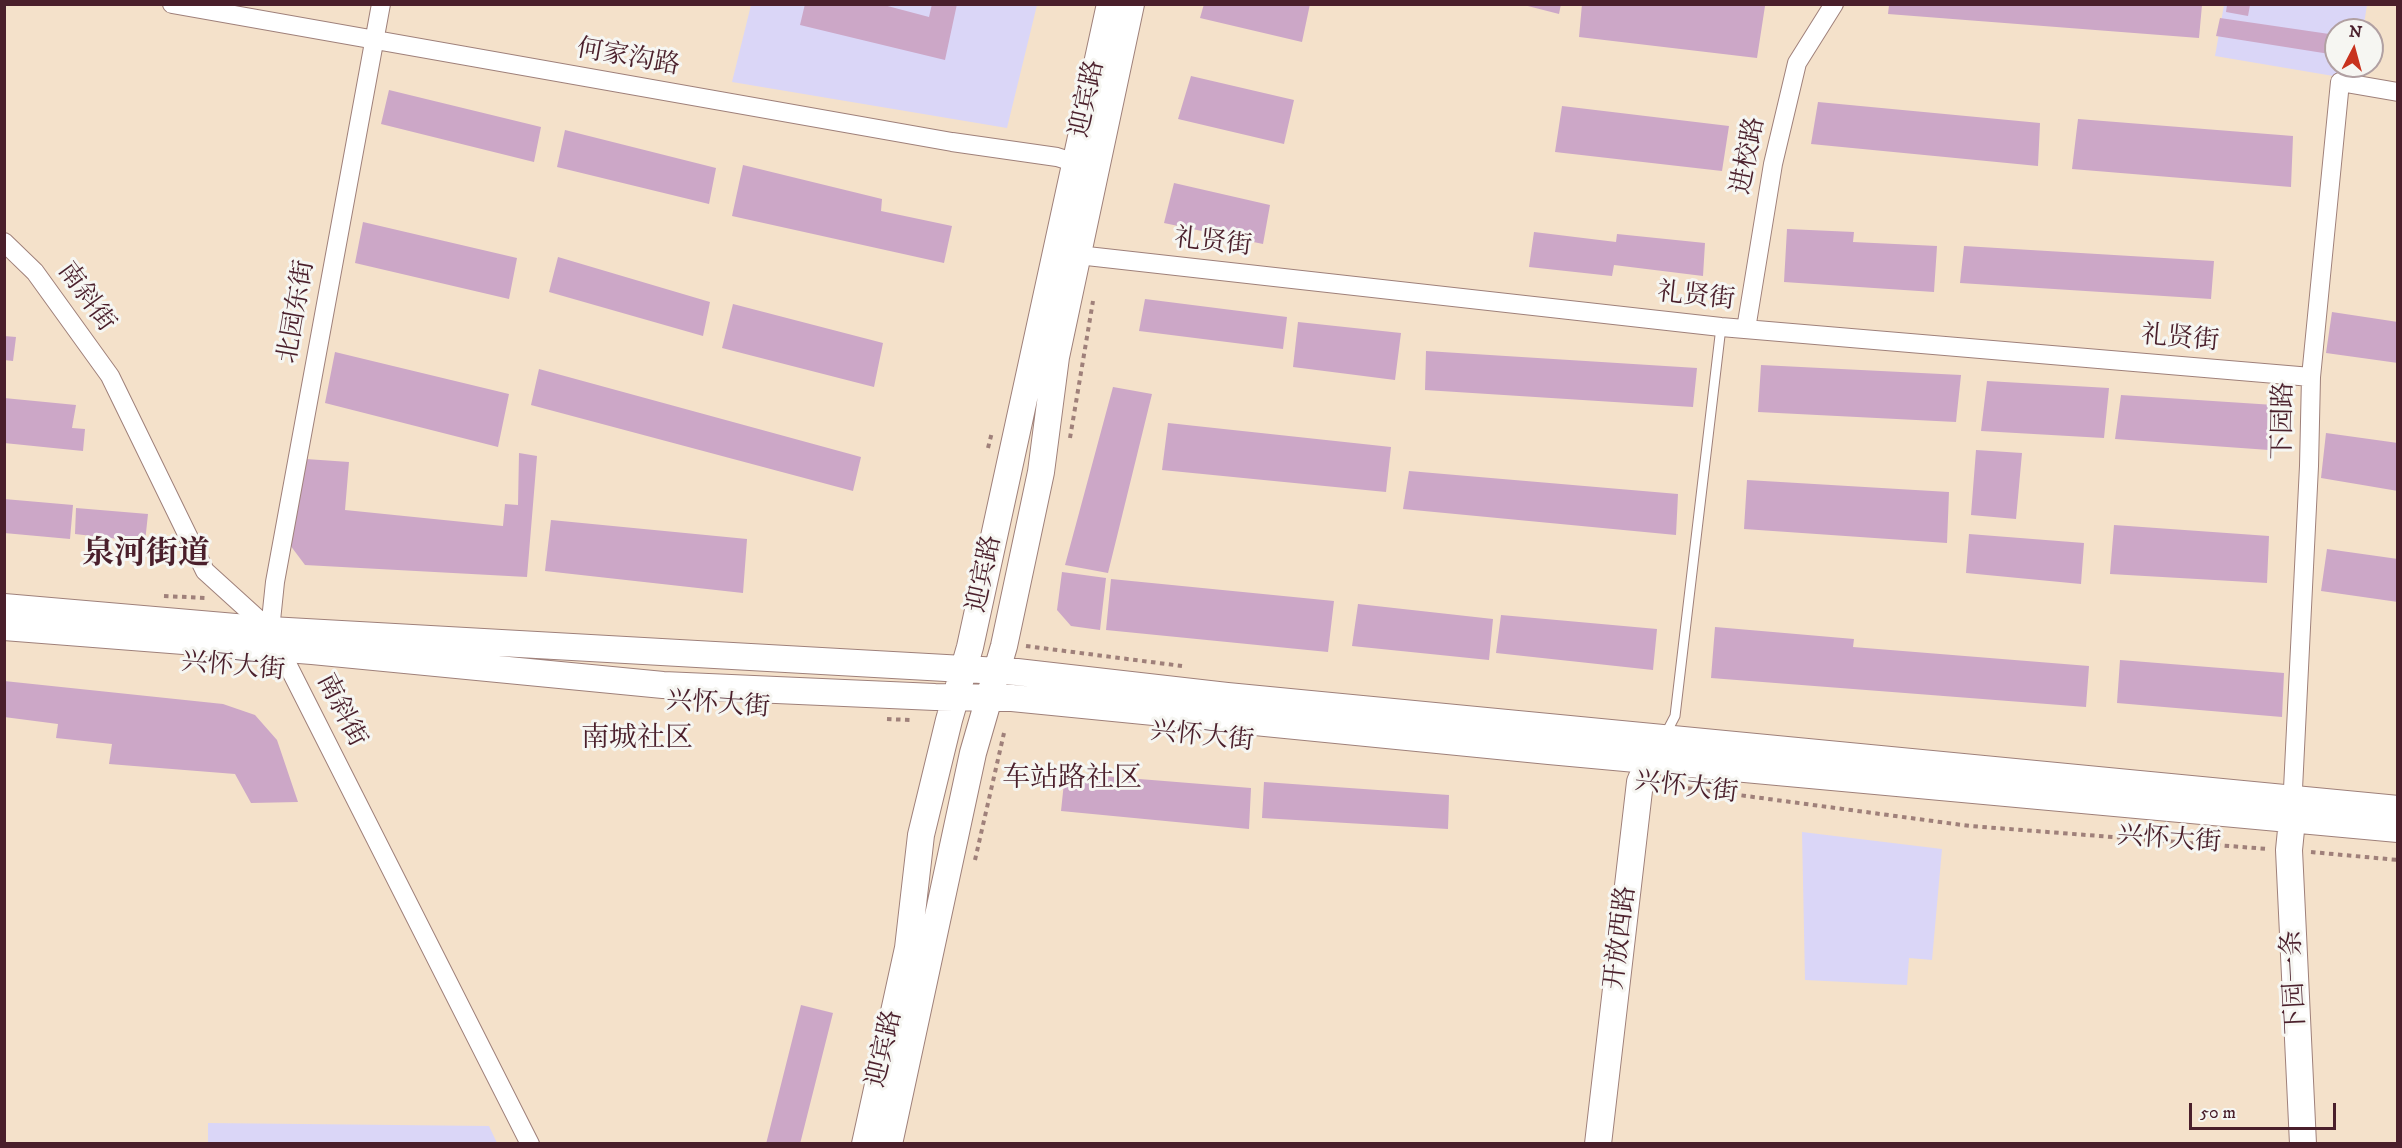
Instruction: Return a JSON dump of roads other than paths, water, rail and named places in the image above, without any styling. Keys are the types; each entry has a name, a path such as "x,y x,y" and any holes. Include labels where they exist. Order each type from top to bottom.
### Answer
{"main road":[{"name":"迎宾路","path":"865,1143 908,948 921,835 952,708 970,647 1110,4"},
{"name":"迎宾路","path":"889,1143 973,753 987,698 1004,646 1041,472 1056,357 1131,4"},
{"name":"兴怀大街","path":"4,607 663,685 952,708 987,698 1023,699 1656,749 2292,809 2397,809"},
{"name":"兴怀大街","path":"4,627 995,671 1656,749"},
{"name":"开放西路","path":"1598,1143 1640,782 1656,749"},
{"name":"兴怀大街","path":"2292,809 2397,829"},
{"name":"下园一条","path":"2292,809 2289,850 2303,1143"}],"street":[{"name":"何家沟路","path":"172,4 952,142 1057,157 1076,164"},
{"name":"北园东街","path":"275,639 274,582 381,4"},
{"name":"进校路","path":"1746,329 1773,164 1797,63 1834,4"},
{"name":"下园路","path":"2292,809 2309,466 2311,377 2340,82 2397,92"},
{"name":"南斜街","path":"4,242 35,272 110,376 205,571 275,639 530,1143"},
{"name":"礼贤街","path":"1078,255 1721,327 2311,377"}],"lane":[{"path":"1656,749 1675,716 1721,327"}],"district":[{"name":"泉河街道","path":"146,556"},
{"name":"南城社区","path":"637,740"},
{"name":"车站路社区","path":"1072,780"}]}
